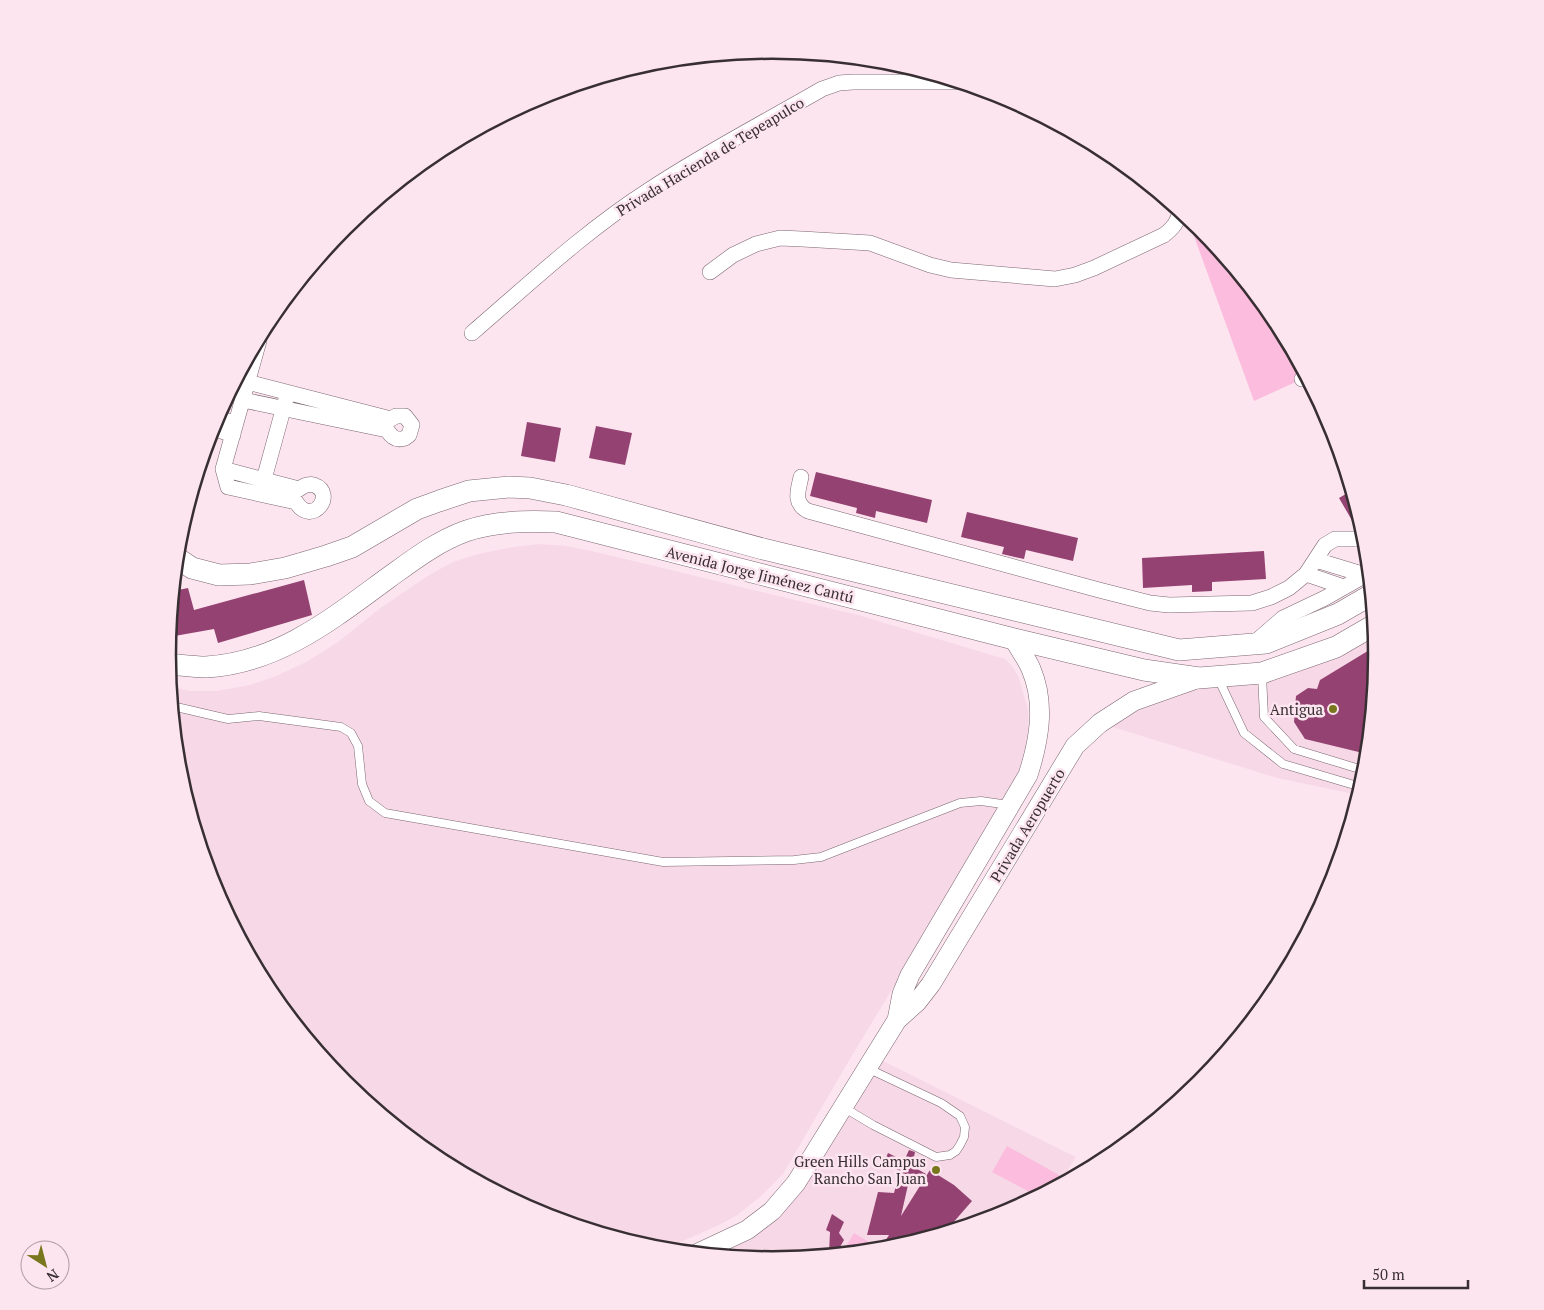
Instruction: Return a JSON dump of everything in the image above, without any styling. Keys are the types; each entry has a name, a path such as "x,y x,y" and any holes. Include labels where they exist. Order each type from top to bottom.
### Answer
{"main road":[{"name":"Avenida Jorge Jiménez Cantú","path":"183,562 192,568 219,575 250,574 285,568 352,547 417,510 469,491 510,487 530,488 575,497 763,549 1179,650 1266,643 1338,614 1364,586"},
{"name":"Avenida Jorge Jiménez Cantú","path":"176,665 205,667 225,664 244,661 284,648 328,622 429,548 467,531 511,521 556,522 1014,639 1144,670 1208,677 1262,673 1336,647 1367,629"}],"street":[{"name":"Privada Hacienda de Tepeapulco","path":"472,333 597,227 629,204 676,173 822,88 838,83 853,82 936,82"},
{"path":"710,272 733,255 756,244 780,238 870,243 930,265 951,270 1055,279 1075,275 1094,268 1164,235 1172,229 1178,219"},
{"path":"254,361 224,469 228,487 262,487 288,392"},
{"path":"243,400 284,408 334,412 288,392 248,382"},
{"path":"223,422 234,429"},
{"path":"220,428 234,429"},
{"path":"801,477 797,494 798,501 801,507 808,511 1150,603 1169,605 1252,602 1271,597 1289,588 1306,574 1325,545 1335,538 1357,538"},
{"path":"1316,560 1363,579"},
{"path":"1306,574 1344,587"},
{"path":"1253,644 1283,618 1344,587 1364,582"},
{"name":"Privada Aeropuerto","path":"898,1020 902,994 910,974 1028,776 1033,761 1037,747 1040,706 1032,669 1014,639"},
{"name":"Privada Aeropuerto","path":"710,1248 747,1230 772,1211 796,1183 898,1020 917,1002 931,984 1075,746 1100,723 1134,701 1208,677"}],"lane":[{"path":"1262,673 1264,717 1294,749 1357,768"},
{"path":"1208,677 1244,733 1283,764 1354,785"},
{"path":"178,707 228,719 258,716 341,727 351,733 358,746 362,784 369,801 385,813 663,862 794,860 821,857 960,803 981,801 1011,805"},
{"path":"843,1107 873,1125 936,1157 950,1155 960,1145 965,1127 960,1116 941,1103 867,1068"}],"shaded area":[{"path":"1192,231 1245,292 1268,324 1301,380 1254,401"},
{"path":"539,544 566,546 592,551 858,615 1005,659 1013,667 1019,678 1028,709 1029,736 1022,765 1004,804 783,1174 761,1196 736,1216 678,1243 618,1231 580,1220 508,1190 441,1151 409,1128 350,1077 299,1018 276,986 237,919 207,847 187,771 177,688 190,691 216,691 250,685 276,676 306,662 338,642 379,609 429,575 453,562 478,554"},
{"path":"1367,628 1367,694 1363,733 1352,793 1277,778 1100,723 1134,701 1262,673"},
{"name":"Green Hills Campus Rancho San Juan","path":"877,1058 1076,1157 1066,1173 1036,1190 964,1220 926,1231 888,1240 811,1250 737,1250 720,1243 772,1211"},
{"path":"1007,1146 1059,1175 1057,1178 1030,1192 992,1172"},
{"path":"854,1233 869,1242 868,1243 846,1246"}],"building":[{"path":"527,422 561,428 555,462 521,456"},
{"path":"596,426 632,433 625,465 589,458"},
{"path":"816,472 932,500 927,523 876,511 875,518 856,513 857,508 810,496"},
{"path":"1346,494 1353,522 1339,498"},
{"path":"967,512 1078,538 1073,561 1026,550 1024,559 1002,554 1004,547 961,537"},
{"path":"1264,551 1266,579 1212,582 1212,591 1192,592 1192,585 1143,588 1142,558"},
{"path":"304,580 312,615 218,643 214,629 176,636 180,590 188,588 194,610"},
{"name":"Antigua","path":"1368,651 1367,694 1360,752 1305,739 1294,722 1296,696 1308,688 1317,689 1320,680"},
{"path":"909,1150 915,1152 912,1166 926,1174 922,1182 910,1176 901,1216 930,1170 954,1185 972,1201 953,1223 886,1240 889,1235 867,1235 878,1192 894,1193 900,1171 884,1163 888,1153 904,1161"},
{"path":"832,1214 844,1222 839,1233 844,1240 840,1247 829,1248 830,1232 826,1230"}],"place":[{"name":"Antigua","path":"1333,709"},
{"name":"Green Hills Campus Rancho San Juan","path":"936,1170"}]}
